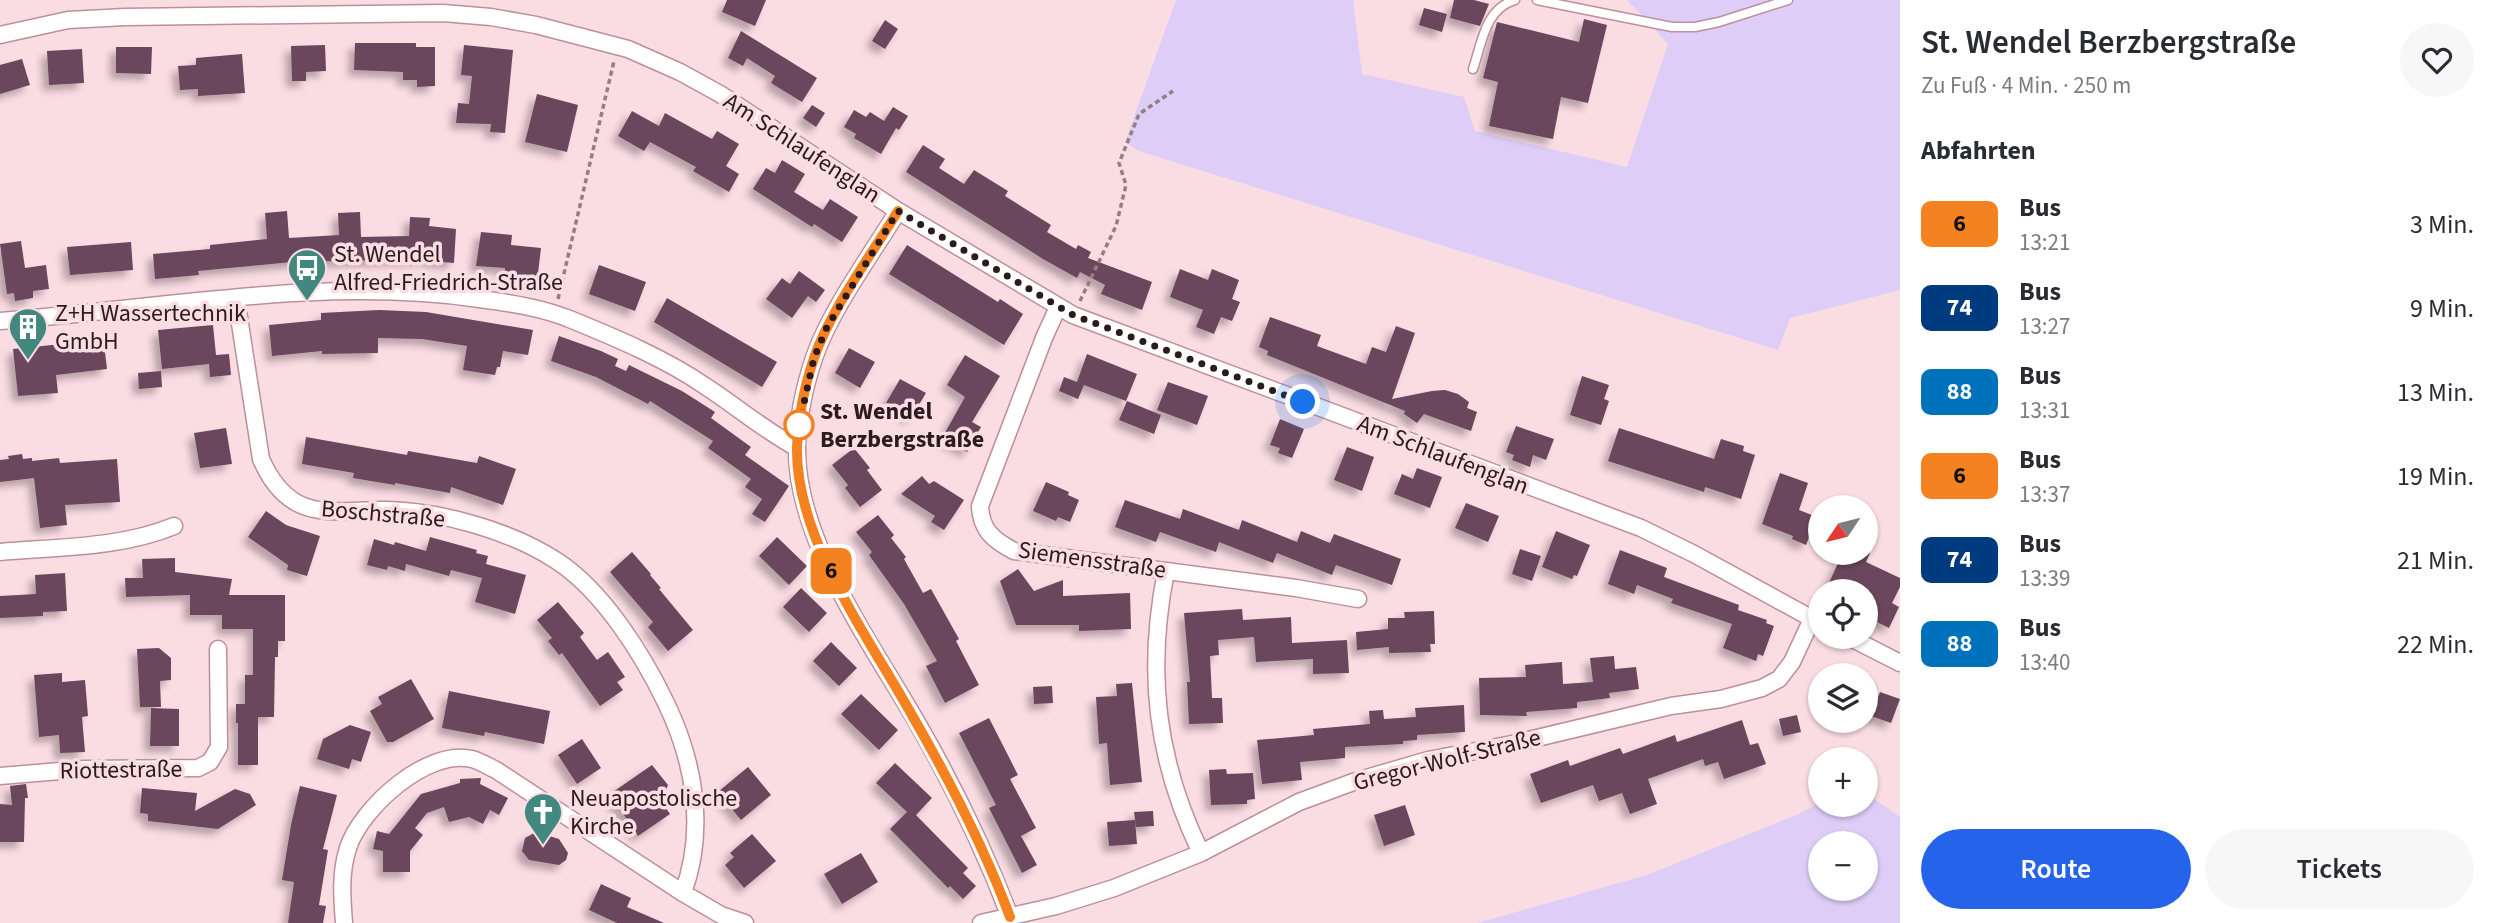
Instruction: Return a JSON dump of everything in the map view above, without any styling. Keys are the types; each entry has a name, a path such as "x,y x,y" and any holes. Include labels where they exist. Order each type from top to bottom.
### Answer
{"street":[{"name":"Am Schlaufenglan","path":"0,34 68,20 443,13 491,17 536,25 617,46 680,72 720,94 898,211 1065,311 1641,528 1808,617"},
{"path":"898,211 827,327 814,358 797,448 804,500 823,557 947,775 994,873 1011,920"},
{"path":"0,321 321,292 389,291 464,296 519,304 555,314 631,346 703,384 797,448"},
{"name":"Boschstraße","path":"236,298 261,459 269,476 282,493 299,504 320,510 388,510 430,514 473,524 520,542 558,561 587,586 621,628 653,676 678,729 691,772 697,821 693,856 683,893"},
{"name":"Siemensstraße","path":"1065,311 1044,338 980,506 985,529 996,542 1014,551 1358,598"},
{"path":"0,552 118,541 155,534 174,526"},
{"path":"1166,571 1160,602 1154,677 1159,727 1189,828 1201,853"},
{"name":"Gregor-Wolf-Straße","path":"981,923 1011,920 1114,888 1201,853 1299,802 1368,778 1428,760 1512,744 1671,706 1721,699 1762,688 1779,679 1808,635"},
{"name":"Riottestraße","path":"0,776 84,769 198,768 210,762 219,747 218,649"},
{"path":"1873,649 1900,663"},
{"path":"344,923 341,881 349,846 373,807 397,784 421,768 449,758 471,759 496,770 683,893 721,915 745,923"}],"lane":[{"path":"1474,69 1490,17 1504,3 1515,0"},
{"path":"1537,0 1672,27 1695,27 1787,0"}],"path":[{"path":"555,314 617,46"},
{"path":"1065,311 1116,226 1126,185 1119,163 1139,114 1174,91"}],"shaded area":[{"path":"1176,0 1353,0 1362,74 1464,97 1475,131 1627,167 1668,44 1627,0 1900,0 1900,290 1790,318 1778,350 1139,151 1125,142"},
{"path":"1878,801 1900,817 1900,923 1477,923 1647,875 1808,809 1808,817 1878,817"}],"building":[{"path":"727,0 766,0 755,26 722,12"},
{"path":"1454,0 1474,0 1489,4 1480,26 1450,18"},
{"path":"1424,8 1447,14 1442,32 1419,25"},
{"path":"1584,19 1607,25 1588,103 1561,97 1553,139 1489,126 1498,82 1483,78 1497,22 1579,42"},
{"path":"885,20 898,29 885,49 872,41"},
{"path":"741,31 817,78 802,102 771,83 775,76 747,58 743,66 728,58"},
{"path":"355,43 416,43 416,47 435,47 435,86 417,87 417,80 403,80 403,72 354,70"},
{"path":"325,45 326,71 306,72 306,81 292,81 291,46"},
{"path":"464,45 513,50 505,133 490,132 491,124 456,123 458,103 469,104 472,76 461,75"},
{"path":"116,47 152,47 151,74 116,73"},
{"path":"82,49 84,83 49,85 47,51"},
{"path":"242,54 245,93 198,96 198,89 180,90 178,66 196,65 196,58"},
{"path":"22,59 30,85 0,94 0,65"},
{"path":"537,94 578,105 567,152 525,142"},
{"path":"812,105 825,113 816,127 803,118"},
{"path":"893,107 908,116 899,130 896,128 881,154 854,138 856,134 844,127 854,110 866,117 870,112 884,121"},
{"path":"632,111 659,126 665,113 712,139 717,131 739,144 726,166 739,174 729,192 693,171 696,167 650,142 644,151 618,136"},
{"path":"923,145 945,159 939,168 964,184 974,170 1008,191 1005,196 1051,225 1047,232 1076,249 1078,245 1091,252 1088,258 1152,282 1142,310 1101,294 1105,285 1080,272 1077,278 1043,259 906,172"},
{"path":"782,160 805,174 794,192 823,210 830,199 858,217 842,242 814,224 812,227 753,189 766,168 775,173"},
{"path":"287,211 289,238 339,235 338,213 360,212 361,237 409,236 410,217 430,218 429,226 456,229 454,263 430,259 292,262 198,271 199,275 155,279 153,254 210,249 210,245 267,239 265,213"},
{"path":"481,232 512,235 511,245 541,248 537,282 504,278 505,268 476,266"},
{"path":"21,241 25,268 46,265 49,289 33,291 33,298 15,301 14,293 7,294 0,244"},
{"path":"131,242 133,270 70,275 67,247"},
{"path":"907,245 998,302 1000,299 1023,314 1004,345 889,274"},
{"path":"599,265 646,282 635,311 589,294"},
{"path":"1180,269 1208,280 1212,269 1239,280 1232,299 1240,302 1232,321 1221,317 1214,334 1196,327 1203,310 1170,297"},
{"path":"799,271 825,290 816,302 808,296 792,318 766,299 782,278 790,284"},
{"path":"667,298 777,362 762,387 654,322"},
{"path":"379,310 426,312 533,330 528,355 503,351 500,367 497,367 495,375 463,370 467,346 422,339 378,338 378,353 322,354 322,351 272,356 269,325 321,320 321,313"},
{"path":"1270,317 1321,335 1317,346 1366,364 1372,347 1386,352 1396,326 1415,333 1392,399 1445,390 1458,394 1469,402 1467,408 1477,412 1471,431 1424,414 1417,423 1404,414 1405,411 1267,355 1268,351 1259,347"},
{"path":"213,325 216,355 229,354 231,375 210,377 209,364 162,369 158,330"},
{"path":"103,335 107,369 56,375 58,393 18,396 13,349 62,344 77,338"},
{"path":"559,336 618,359 615,366 626,371 629,365 682,391 715,412 711,418 751,447 745,455 789,486 765,522 752,514 762,499 745,487 751,479 708,448 713,441 650,401 648,404 596,377 551,361"},
{"path":"849,348 875,362 860,388 835,373"},
{"path":"1087,354 1137,374 1126,401 1084,385 1078,399 1059,391 1064,377 1077,382"},
{"path":"965,355 1000,376 972,422 981,427 967,452 942,438 965,397 947,385"},
{"path":"161,371 162,387 139,389 138,373"},
{"path":"1582,376 1609,385 1604,399 1609,401 1601,425 1570,415"},
{"path":"900,379 926,393 911,418 886,403"},
{"path":"1168,382 1208,396 1197,425 1157,410"},
{"path":"1127,401 1161,415 1154,434 1119,420"},
{"path":"1280,419 1304,429 1292,458 1278,453 1280,448 1270,445"},
{"path":"1516,426 1554,439 1546,460 1533,455 1530,467 1512,460 1514,455 1506,452"},
{"path":"226,428 232,464 200,468 194,433"},
{"path":"1619,428 1714,459 1721,439 1744,446 1743,451 1755,455 1741,499 1705,487 1704,492 1608,461"},
{"path":"306,437 407,455 408,451 477,463 479,456 516,469 503,505 451,487 450,493 395,485 353,478 354,473 302,464"},
{"path":"1347,447 1374,457 1362,491 1334,480"},
{"path":"854,448 870,468 867,470 882,490 860,507 845,488 848,485 832,465"},
{"path":"22,454 23,459 32,458 32,461 59,458 60,463 117,459 120,502 65,505 67,525 40,528 34,478 0,482 0,460"},
{"path":"1417,468 1442,477 1430,508 1394,494 1402,474 1413,479"},
{"path":"1780,473 1808,483 1799,510 1808,514 1806,545 1792,539 1793,536 1762,524"},
{"path":"922,476 929,484 934,481 964,500 944,530 931,522 935,516 901,494"},
{"path":"1046,482 1069,492 1068,495 1079,500 1070,522 1058,517 1056,521 1033,511"},
{"path":"1125,500 1180,519 1183,509 1239,530 1242,520 1297,542 1301,531 1330,543 1334,534 1401,559 1392,585 1336,565 1332,575 1277,553 1273,563 1219,542 1216,552 1160,532 1156,542 1115,527"},
{"path":"1466,503 1499,516 1488,542 1455,528"},
{"path":"266,511 286,525 320,536 307,576 287,570 288,565 248,537"},
{"path":"878,515 894,535 891,538 906,557 904,559 923,593 931,589 959,639 956,641 979,685 945,703 926,666 937,661 904,604 869,555 872,552 856,532"},
{"path":"1556,531 1590,545 1577,576 1574,575 1572,579 1542,567"},
{"path":"430,537 477,550 476,553 488,556 486,564 526,575 515,614 475,602 482,578 451,570 449,576 406,564 405,571 388,566 387,570 367,565 374,539 426,551"},
{"path":"777,537 807,566 789,585 759,556"},
{"path":"1520,549 1541,556 1532,581 1512,574"},
{"path":"1620,550 1667,568 1664,577 1739,605 1738,610 1767,620 1766,623 1774,626 1763,656 1758,654 1756,661 1723,648 1732,624 1671,603 1673,599 1637,585 1634,594 1608,584"},
{"path":"632,552 693,630 668,651 648,627 653,622 610,572"},
{"path":"175,558 175,572 232,579 229,595 285,595 285,641 278,641 278,657 275,657 274,717 258,717 258,765 238,765 236,723 236,704 245,704 245,675 253,675 253,629 222,629 222,615 190,615 190,595 126,597 125,578 143,578 142,559"},
{"path":"1837,565 1872,565 1900,578 1900,587 1892,603 1899,607 1889,628 1878,622 1878,579 1831,579"},
{"path":"1018,569 1034,591 1063,580 1063,596 1130,593 1131,629 1079,631 1079,625 1016,625 1000,581"},
{"path":"65,573 67,611 43,612 43,616 0,618 0,596 36,594 35,575"},
{"path":"801,588 827,613 809,632 783,607"},
{"path":"558,602 584,633 580,637 597,660 608,652 625,677 617,682 623,690 600,706 562,653 559,655 548,641 552,638 537,620"},
{"path":"1242,609 1243,620 1291,617 1292,643 1347,640 1349,673 1313,674 1313,659 1256,662 1254,637 1218,640 1219,655 1210,656 1212,698 1222,698 1223,723 1189,724 1187,682 1190,682 1184,613"},
{"path":"1434,611 1435,644 1430,644 1431,652 1389,653 1389,647 1357,650 1356,632 1388,629 1388,618 1405,618 1404,612"},
{"path":"831,642 857,668 839,686 813,661"},
{"path":"159,648 171,658 171,680 160,681 161,707 140,707 137,649"},
{"path":"1614,656 1615,669 1636,667 1639,689 1609,693 1610,698 1577,702 1577,708 1526,712 1527,716 1480,715 1479,678 1526,677 1525,665 1562,662 1563,684 1593,682 1590,658"},
{"path":"62,673 62,682 85,680 88,716 82,717 85,752 60,753 59,735 39,737 34,675"},
{"path":"411,679 434,719 393,742 387,742 370,711 382,704 378,697"},
{"path":"1132,683 1142,782 1110,785 1107,743 1099,744 1096,697 1117,696 1116,684"},
{"path":"1052,686 1053,703 1034,704 1033,687"},
{"path":"449,691 550,711 544,744 485,732 484,736 442,728"},
{"path":"1880,692 1900,699 1891,723 1878,718"},
{"path":"861,694 898,730 879,750 841,714"},
{"path":"1464,705 1465,732 1417,735 1417,740 1403,741 1403,744 1345,747 1345,758 1300,762 1302,780 1262,784 1257,740 1314,735 1313,729 1370,724 1369,711 1383,710 1384,719 1416,717 1415,708"},
{"path":"151,708 179,709 179,746 150,746"},
{"path":"1797,715 1801,732 1783,736 1779,719"},
{"path":"989,718 1018,775 1010,779 1036,828 1021,836 1037,865 1022,873 989,808 996,805 959,733"},
{"path":"1742,720 1750,745 1758,743 1766,764 1724,779 1718,762 1705,766 1703,759 1648,779 1657,804 1630,814 1622,793 1599,801 1593,785 1541,803 1530,774 1568,760 1570,766 1620,748 1623,754 1675,735 1677,742"},
{"path":"350,725 371,732 361,762 352,759 349,769 317,759 323,739"},
{"path":"582,739 601,768 577,784 558,755"},
{"path":"895,763 932,798 916,815 968,868 963,873 976,886 963,899 950,886 948,888 890,829 907,812 876,783"},
{"path":"652,765 668,785 661,801 670,814 638,836 610,794"},
{"path":"748,767 771,795 741,820 718,792"},
{"path":"1226,769 1227,774 1253,773 1255,799 1247,800 1247,804 1211,805 1209,770"},
{"path":"481,778 480,784 508,798 499,815 490,810 483,824 469,817 449,822 444,807 427,813 415,828 423,835 410,851 410,872 383,872 383,851 373,849 377,831 389,834 421,794 460,783 460,779"},
{"path":"26,784 28,798 25,798 24,842 0,842 0,804 12,805 10,786"},
{"path":"300,786 337,795 323,849 328,850 319,905 326,906 323,923 288,923 294,882 282,880"},
{"path":"142,788 197,793 195,811 235,789 250,794 256,805 218,829 148,821 148,814 140,813"},
{"path":"1405,805 1415,835 1384,846 1374,815"},
{"path":"1153,811 1154,826 1136,827 1134,812"},
{"path":"1135,820 1137,844 1109,846 1107,822"},
{"name":"Neuapostolische Kirche","path":"536,832 559,839 568,853 566,860 559,865 529,860 522,851 525,838"},
{"path":"752,834 776,861 744,888 725,865 734,857 730,853"},
{"path":"861,853 878,882 842,904 824,874"},
{"path":"601,884 631,898 627,907 664,923 617,923 589,910"}],"bus line":[{"name":"6","path":"898,211 827,327 814,358 799,426 797,448 804,500 823,557 947,775 994,873 1010,917"}],"place":[{"name":"St. Wendel Alfred-Friedrich-Straße","path":"307,302"},
{"name":"Z+H Wassertechnik GmbH","path":"28,361"},
{"name":"St. Wendel Berzbergstraße","path":"799,425"},
{"name":"Neuapostolische Kirche","path":"543,846"}],"route":[{"path":"799,425 814,358 827,327 898,211 1073,315 1303,402"}]}
